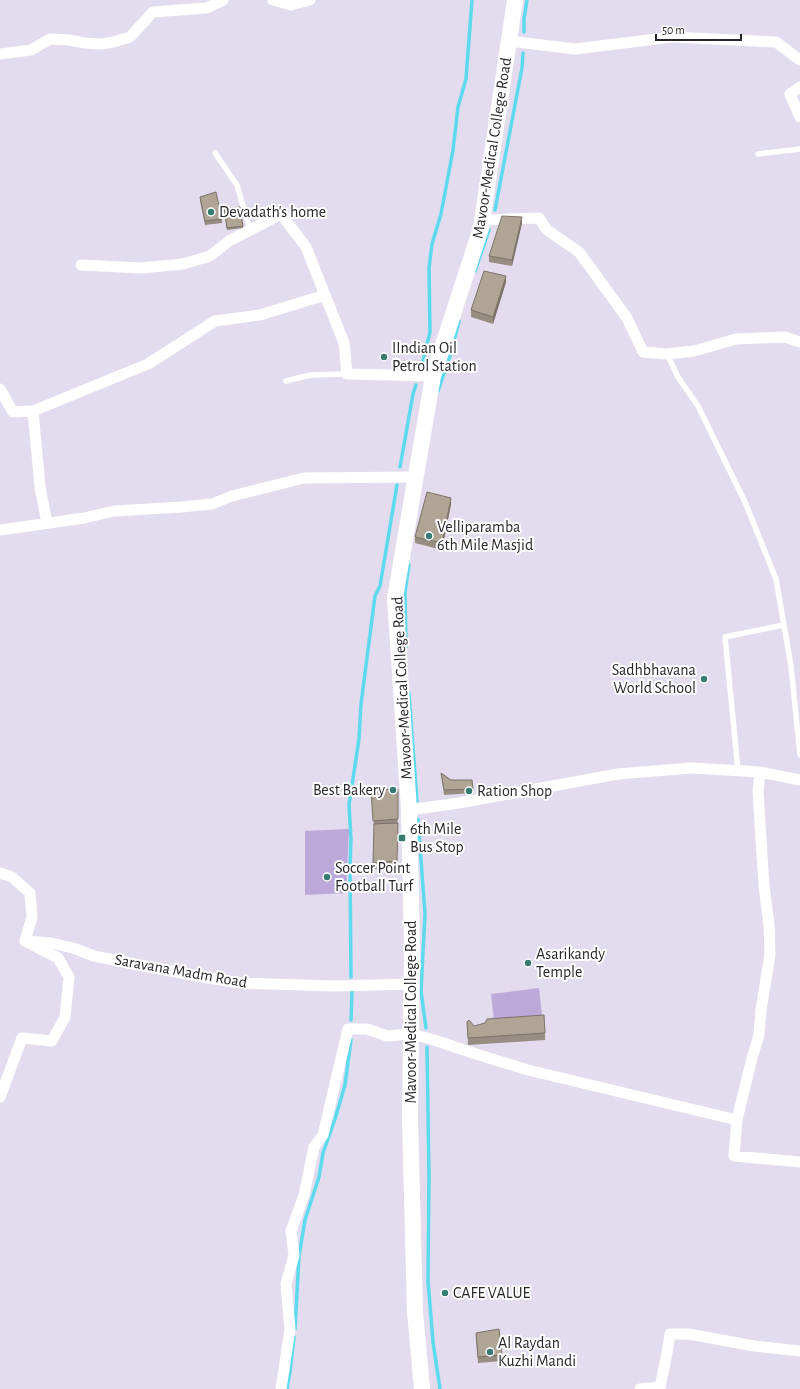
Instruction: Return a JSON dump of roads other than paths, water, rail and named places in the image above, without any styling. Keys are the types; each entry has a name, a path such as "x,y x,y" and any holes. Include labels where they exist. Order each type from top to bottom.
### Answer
{"main road":[{"name":"Mavoor-Medical College Road","path":"422,1389 415,1312 410,1119 412,984 409,810 395,598 433,376 482,228 515,0"}],"street":[{"path":"0,54 31,50 50,39 69,40 90,44 114,42 130,37 153,12 207,8 222,0"},
{"path":"273,0 290,3 310,0"},
{"path":"509,41 575,48 673,38 776,42 800,60"},
{"path":"800,87 790,94 800,117"},
{"path":"81,265 142,268 183,264 210,256 229,241 281,214 306,247 344,343 347,374 433,376"},
{"path":"483,220 540,218 547,230 579,252 627,318 643,352 667,354 694,351 736,340 785,337 800,342"},
{"path":"0,389 13,412 33,412 148,364 216,321 260,315 325,295"},
{"path":"33,412 40,487 47,523"},
{"path":"0,530 84,518 114,511 212,504 232,496 304,478 415,477"},
{"path":"409,810 459,803 618,774 691,768 760,772 800,780"},
{"path":"760,772 758,790 770,955 761,1010 759,1035 737,1120 734,1156 800,1162"},
{"path":"0,873 12,877 30,893 32,917 25,941 58,958 70,977 65,1017 52,1041 22,1038 0,1097"},
{"name":"Saravana Madm Road","path":"25,941 50,943 73,948 94,956 241,983 329,986 412,984"},
{"path":"281,1389 290,1329 286,1284 294,1255 291,1231 304,1195 314,1147 323,1135 348,1029 367,1029 387,1036 411,1034 528,1070 737,1120"},
{"path":"640,1389 660,1388 670,1334 689,1334 754,1346 800,1351"}],"lane":[{"path":"758,154 800,149"},
{"path":"214,153 237,185 250,230"},
{"path":"667,354 678,377 698,406 745,502 776,579 791,666 800,755"},
{"path":"286,380 311,375 347,374"},
{"path":"738,770 724,637 784,625"}],"waterway":[{"path":"422,365 430,332 429,268 432,244 441,214 453,150 458,107 466,79 472,0"},
{"path":"524,32 524,19 527,0"},
{"path":"495,210 522,68 523,53"},
{"path":"475,271 489,230"},
{"path":"438,391 451,353 459,321"},
{"path":"400,467 413,394 416,385"},
{"path":"351,977 351,839 349,805 359,739 361,704 375,596 380,586 397,485"},
{"path":"406,647 405,592 409,565"},
{"path":"409,693 417,801"},
{"path":"418,819 425,914 421,991 426,1028"},
{"path":"351,1020 352,992"},
{"path":"295,1329 299,1256 305,1220 319,1177 323,1153 345,1085 351,1040"},
{"path":"427,1047 429,1177 428,1281 433,1342 440,1389"},
{"path":"287,1389 294,1337"}],"place":[{"name":"Devadath's home","path":"211,212"},
{"name":"IIndian Oil Petrol Station","path":"384,357"},
{"name":"Velliparamba 6th Mile Masjid","path":"429,536"},
{"name":"Sadhbhavana World School","path":"704,679"},
{"name":"Best Bakery","path":"393,790"},
{"name":"Ration Shop","path":"469,791"},
{"name":"6th Mile Bus Stop","path":"402,838"},
{"name":"Soccer Point Football Turf","path":"327,877"},
{"name":"Asarikandy Temple","path":"528,963"},
{"name":"CAFE VALUE","path":"445,1293"},
{"name":"Al Raydan Kuzhi Mandi","path":"490,1352"}]}
